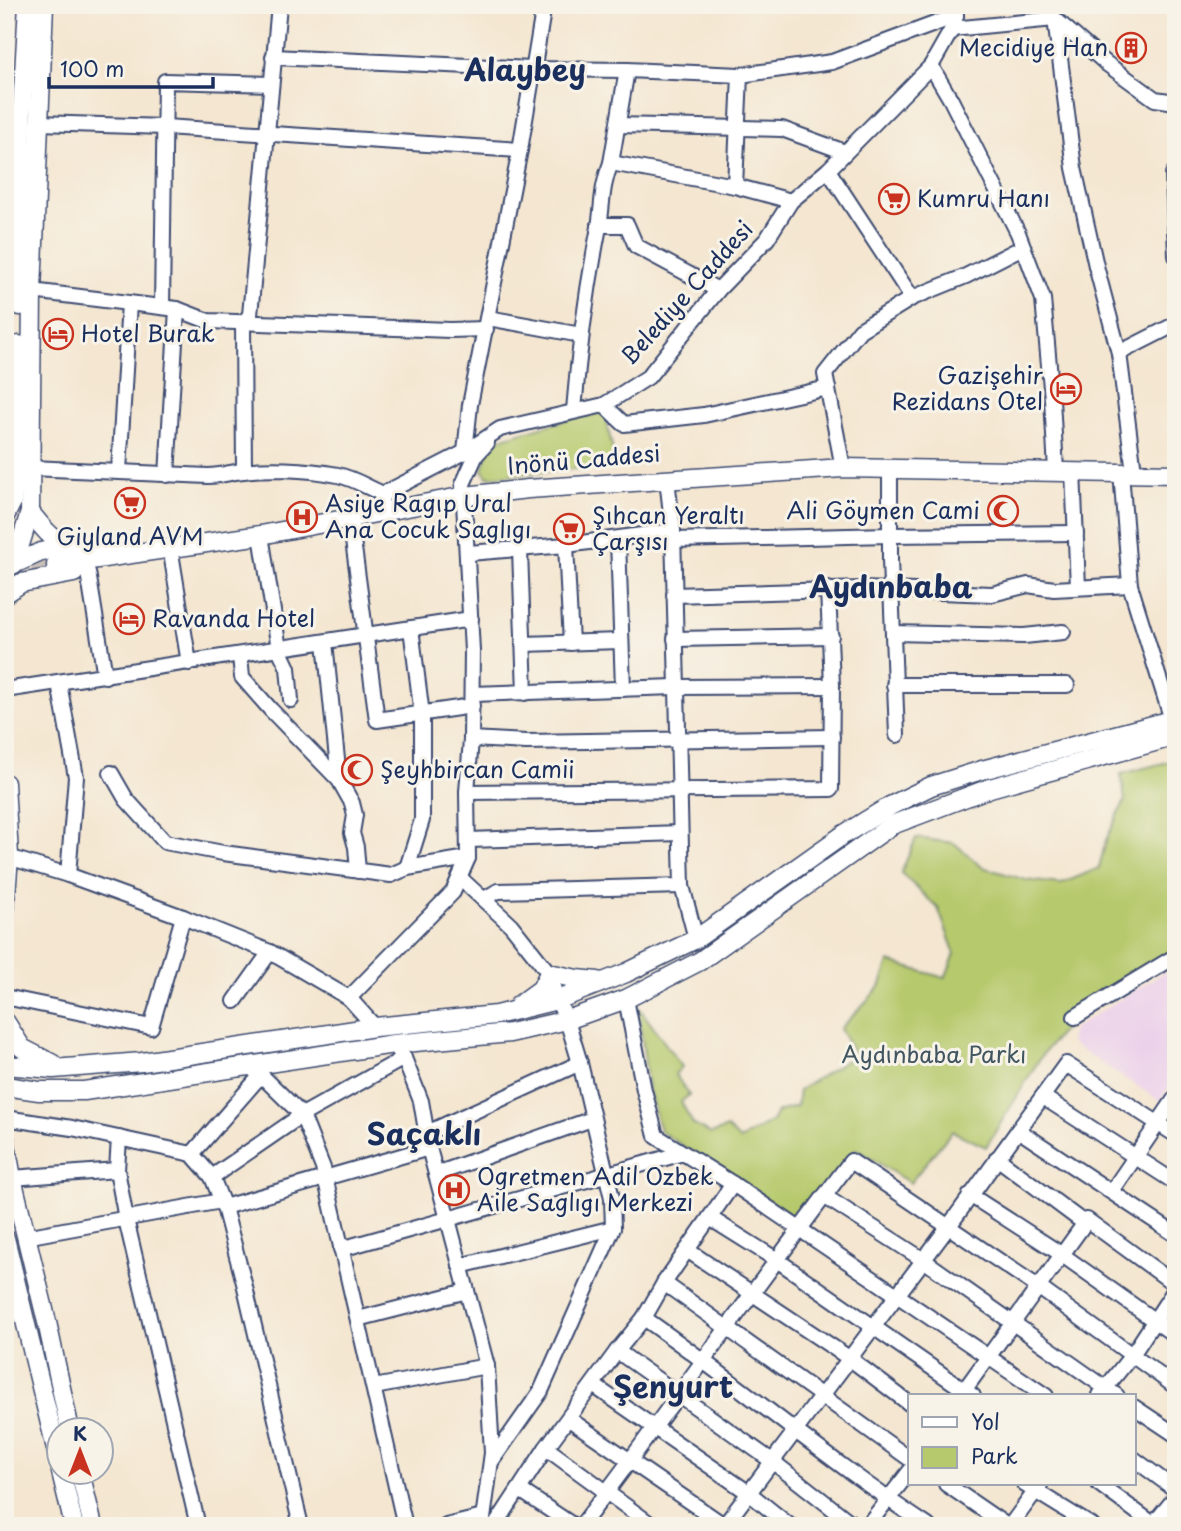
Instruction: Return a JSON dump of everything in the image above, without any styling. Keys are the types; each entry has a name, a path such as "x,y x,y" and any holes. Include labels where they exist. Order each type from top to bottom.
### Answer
{"main road":[{"path":"5,516 12,502 17,427 22,125 28,5"},
{"path":"7,569 20,545 30,512 32,291 22,125 44,5"},
{"name":"Inönü Caddesi","path":"56,565 261,535 465,496 528,489 843,468 1176,474"},
{"name":"Inönü Caddesi","path":"1128,472 1133,478 1176,481"},
{"path":"30,512 47,533 66,547"},
{"path":"7,569 41,552 66,547 110,546 234,532 261,535"},
{"path":"5,594 21,583 230,551 261,535"},
{"path":"5,1065 66,1068 207,1054 375,1027 496,1015 557,1000 696,939 843,835 890,806 931,786 982,770 1174,725"},
{"path":"5,1086 39,1091 84,1091 255,1071 510,1033 566,1020 626,999 700,961 892,825 990,788 1174,725"},
{"path":"5,783 5,909"},
{"path":"510,1012 541,989 549,973 605,981"},
{"path":"5,1021 22,1048 49,1063 66,1068"},
{"path":"5,1139 67,1416"},
{"path":"5,1238 48,1416"},
{"path":"64,1486 74,1526"},
{"path":"83,1486 93,1526"}],"street":[{"path":"244,471 243,323 250,315 279,5"},
{"path":"465,452 470,405 520,150 531,69 544,5"},
{"path":"273,57 740,75 832,62 955,17 1055,19 1107,64 1155,99 1176,102"},
{"name":"Belediye Caddesi","path":"383,494 465,452 500,429 604,405 648,377 718,290 767,239 791,201 828,170 931,66 955,17"},
{"path":"1055,19 1074,168 1119,353 1128,472 1130,585 1174,725"},
{"path":"931,66 951,100 1023,247 1043,299 1052,399 1076,533 1078,587"},
{"path":"573,410 600,201 611,163 627,70"},
{"path":"735,186 740,75"},
{"path":"167,475 169,308 165,81 271,84"},
{"path":"22,125 165,127 520,150"},
{"path":"618,125 782,129 845,152"},
{"path":"611,163 735,186 791,201"},
{"path":"828,170 912,298"},
{"path":"1176,170 1173,174 1176,256"},
{"path":"599,225 627,225 636,246 718,290"},
{"path":"843,468 825,374 860,330 912,298 966,276 1023,247"},
{"path":"32,291 169,308 208,321 450,330 487,324 581,335"},
{"path":"119,471 129,303"},
{"path":"1119,353 1176,324"},
{"path":"604,405 624,424 704,415 828,387"},
{"path":"349,998 453,892 468,858 471,619 463,484 476,456 500,429"},
{"path":"31,468 167,475 225,476 232,472 287,470 340,475 383,494 378,513"},
{"path":"890,468 891,591 897,735"},
{"path":"667,478 673,536 682,886 696,939"},
{"path":"350,518 377,720 422,715 472,700 525,693 675,687 832,686"},
{"path":"468,553 673,536 1076,533"},
{"path":"261,535 279,649 288,668 291,700"},
{"path":"618,539 623,689"},
{"path":"566,545 571,643"},
{"path":"520,550 525,693"},
{"path":"172,559 189,663"},
{"path":"88,572 105,676"},
{"path":"674,595 828,589 992,594 1028,585 1054,589 1130,585"},
{"path":"467,792 831,789 832,686 828,589"},
{"path":"5,690 471,619"},
{"path":"407,868 422,820 422,715 411,628"},
{"path":"893,633 1024,636 1063,632"},
{"path":"675,639 831,636"},
{"path":"523,644 621,641"},
{"path":"325,642 339,780"},
{"path":"240,655 242,677 339,780 352,803 355,815 352,833 358,871"},
{"path":"59,683 76,777 68,876"},
{"path":"894,685 1067,685"},
{"path":"471,739 526,742 832,737"},
{"path":"111,773 126,799 165,842 223,853 308,862 391,875 407,868 468,858"},
{"path":"468,840 680,833"},
{"path":"7,856 183,917 270,952 349,998 375,1027"},
{"path":"460,878 511,925 549,973 580,1063 612,1198 612,1228 541,1391 491,1462"},
{"path":"484,899 498,891 682,886"},
{"path":"5,997 151,1027 183,917"},
{"path":"235,1001 270,952"},
{"path":"1075,1017 1176,956"},
{"path":"626,999 656,1136 733,1184 1043,1394"},
{"path":"212,1177 399,1051 421,1101 429,1148 486,1366 495,1522"},
{"path":"427,1133 580,1063"},
{"path":"569,1419 725,1526 1066,1064 1176,1135"},
{"path":"192,1154 255,1071 302,1115 325,1177 405,1526"},
{"path":"1043,1097 1176,1183"},
{"path":"1112,1191 1176,1097"},
{"path":"5,1118 192,1154 212,1177 222,1204 301,1526"},
{"path":"436,1174 592,1119"},
{"path":"1018,1130 1176,1235"},
{"path":"119,1138 117,1170 126,1219 198,1526"},
{"path":"26,1237 222,1204 429,1148"},
{"path":"341,1249 683,1153"},
{"path":"998,1158 1084,1223"},
{"path":"581,1526 851,1161 1038,1287 1176,1387"},
{"path":"12,1178 117,1170"},
{"path":"446,1526 495,1522 520,1490 546,1448 644,1318 664,1283 733,1184"},
{"path":"970,1195 1061,1254 1176,1336"},
{"path":"710,1217 777,1260 966,1394 990,1356 1013,1324 1061,1254 1087,1220 1176,1287 1107,1394 1013,1324 922,1259 824,1196"},
{"path":"460,1266 612,1228"},
{"path":"687,1250 849,1358 908,1402"},
{"path":"664,1283 908,1458"},
{"path":"358,1319 467,1291"},
{"path":"644,1318 928,1526"},
{"path":"617,1351 772,1461 855,1526"},
{"path":"374,1388 486,1366"},
{"path":"593,1385 749,1493 790,1526"},
{"path":"1136,1408 1176,1435"},
{"path":"546,1448 653,1526"},
{"path":"1136,1460 1176,1489"},
{"path":"867,1526 908,1474"},
{"path":"949,1486 1008,1526 1033,1486 1092,1526"},
{"path":"1102,1486 1153,1525 1176,1497"},
{"path":"520,1490 574,1526"}],"shaded area":[{"path":"1176,965 1176,1075 1160,1101 1070,1043 1072,1029"}],"green space":[{"path":"604,409 616,465 487,477 483,470 488,453 499,439"},
{"name":"Aydınbaba Parkı","path":"1175,760 1176,950 1088,1001 1042,1055 986,1147 952,1131 910,1183 856,1149 798,1221 660,1131 648,1088 638,1006 682,1067 675,1074 689,1095 681,1102 693,1124 711,1134 727,1128 740,1140 772,1121 777,1112 797,1106 799,1090 855,1055 840,1029 880,987 889,962 945,978 955,954 938,908 901,873 916,838 954,843 982,867 1026,880 1061,884 1099,868 1106,840 1125,800 1121,774"}],"tunnel":[{"path":"5,574 56,565"}],"place":[{"name":"Mecidiye Han","path":"1131,48"},
{"name":"Kumru Hanı","path":"894,199"},
{"name":"Hotel Burak","path":"58,334"},
{"name":"Gazişehir Rezidans Otel","path":"1066,389"},
{"name":"Giyland AVM","path":"130,503"},
{"name":"Ali Göymen Cami","path":"1003,511"},
{"name":"Asiye Ragıp Ural Ana Cocuk Saglıgı","path":"302,517"},
{"name":"Şıhcan Yeraltı Çarşısı","path":"569,529"},
{"name":"Ravanda Hotel","path":"129,619"},
{"name":"Şeyhbircan Camii","path":"357,770"},
{"name":"Ogretmen Adil Ozbek Aile Saglıgı Merkezi","path":"454,1190"}],"district":[{"name":"Alaybey","path":"525,71"},
{"name":"Aydınbaba","path":"891,588"},
{"name":"Saçaklı","path":"424,1135"},
{"name":"Şenyurt","path":"673,1388"}]}
